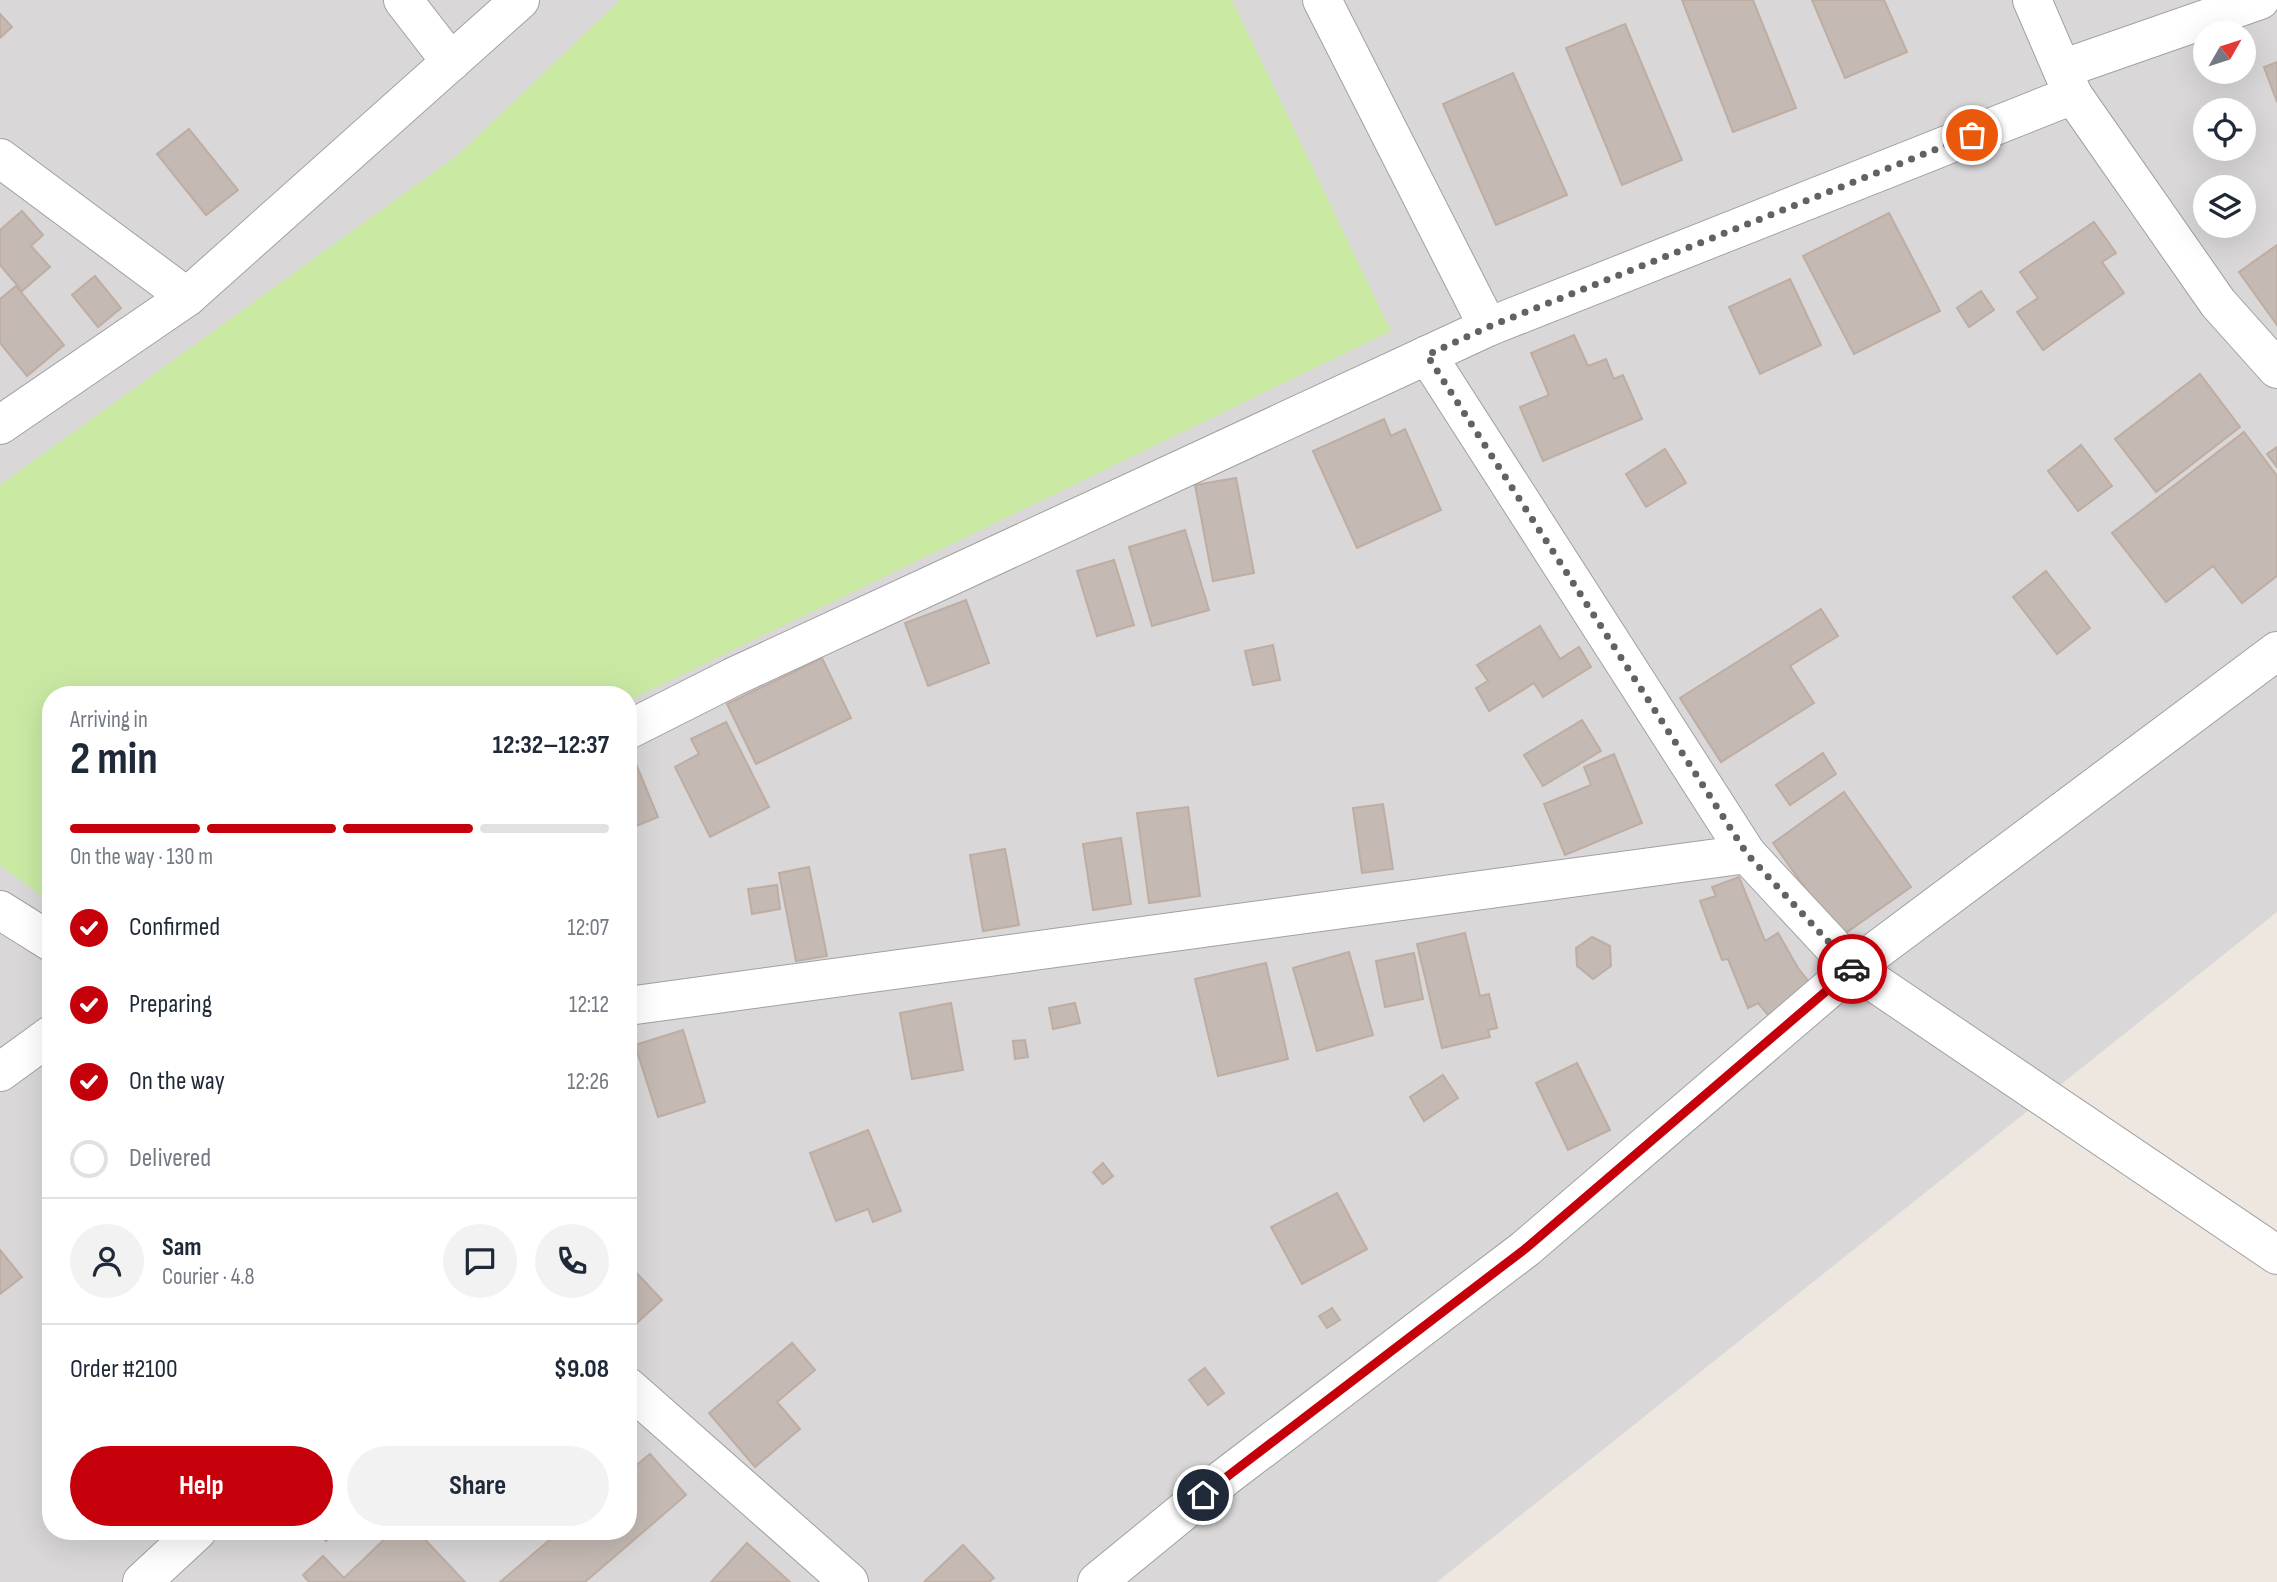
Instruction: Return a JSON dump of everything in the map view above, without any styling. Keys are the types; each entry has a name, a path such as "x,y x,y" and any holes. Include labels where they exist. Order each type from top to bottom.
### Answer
{"street":[{"path":"403,0 451,62"},
{"path":"0,425 187,297 520,0"},
{"path":"1322,0 1488,327"},
{"path":"2032,0 2068,82 2218,303 2277,369"},
{"path":"637,725 733,677 1488,327 2260,0"},
{"path":"0,158 187,297"},
{"path":"1427,355 1747,854 1853,968 2277,1255"},
{"path":"1097,1582 1224,1478 1525,1249 1853,968 2277,651"},
{"path":"637,1005 1747,854"},
{"path":"0,909 42,936"},
{"path":"0,1072 42,1042"},
{"path":"637,1395 849,1582"},
{"path":"142,1582 187,1540"}],"shaded area":[{"path":"0,0 2277,0 2277,912 1437,1582 0,1582"}],"green space":[{"path":"620,0 1232,0 1391,331 637,697 637,686 42,686 42,896 0,865 0,485 459,154"}],"building":[{"path":"1682,0 1753,0 1796,108 1733,132"},
{"path":"1812,0 1884,0 1907,52 1845,78"},
{"path":"0,14 12,27 0,38"},
{"path":"1625,24 1682,160 1622,185 1566,48"},
{"path":"2277,62 2277,102 2264,67"},
{"path":"1513,73 1567,195 1496,225 1443,104"},
{"path":"189,129 238,190 206,215 157,154"},
{"path":"22,211 43,235 31,246 50,267 22,291 0,265 0,230"},
{"path":"1889,213 1940,311 1854,354 1803,256"},
{"path":"2094,222 2116,253 2102,262 2124,293 2043,350 2017,312 2038,298 2020,272"},
{"path":"2277,245 2277,325 2239,272"},
{"path":"95,276 121,308 98,327 72,295"},
{"path":"1790,279 1821,345 1760,374 1729,307"},
{"path":"16,286 64,345 27,376 0,343 0,299"},
{"path":"1981,291 1994,310 1969,327 1957,308"},
{"path":"1574,335 1588,366 1606,359 1614,379 1623,375 1642,419 1543,461 1520,407 1549,395 1531,353"},
{"path":"2200,374 2240,427 2156,492 2115,439"},
{"path":"1384,419 1391,436 1405,429 1441,510 1357,548 1313,451"},
{"path":"2244,432 2277,476 2277,576 2242,603 2213,566 2166,602 2112,533"},
{"path":"2081,445 2112,486 2078,511 2048,471"},
{"path":"2277,447 2277,467 2267,454"},
{"path":"1665,449 1686,483 1646,507 1626,474"},
{"path":"1236,478 1254,573 1213,581 1195,485"},
{"path":"1185,530 1209,610 1152,626 1129,547"},
{"path":"1114,560 1134,625 1097,636 1077,571"},
{"path":"2046,571 2090,628 2057,654 2013,597"},
{"path":"966,600 989,663 928,686 905,623"},
{"path":"1821,609 1838,636 1790,666 1814,703 1721,762 1680,698"},
{"path":"1540,626 1560,659 1579,647 1591,667 1543,697 1534,683 1489,711 1476,688 1488,681 1477,665"},
{"path":"1273,645 1280,680 1253,685 1245,651"},
{"path":"822,658 851,718 756,764 727,704"},
{"path":"1582,720 1601,751 1543,786 1524,755"},
{"path":"726,722 769,807 710,837 675,767 699,754 691,739"},
{"path":"1823,753 1836,774 1790,805 1776,785"},
{"path":"1614,754 1642,823 1565,855 1544,804 1591,785 1584,767"},
{"path":"637,766 658,817 637,826"},
{"path":"1844,792 1911,887 1840,937 1773,843"},
{"path":"1383,804 1393,869 1362,873 1353,808"},
{"path":"1188,807 1200,896 1149,903 1137,813"},
{"path":"1121,838 1131,904 1093,910 1083,844"},
{"path":"1005,849 1019,925 983,931 970,855"},
{"path":"809,867 827,956 796,961 779,873"},
{"path":"1739,877 1765,941 1778,933 1810,983 1769,1016 1758,1003 1748,1008 1728,959 1722,960 1700,901 1716,896 1712,887"},
{"path":"777,885 780,909 752,914 748,889"},
{"path":"1465,933 1480,996 1489,994 1497,1028 1488,1030 1490,1037 1442,1048 1417,944"},
{"path":"1592,937 1610,946 1611,966 1593,979 1577,966 1576,948"},
{"path":"1349,952 1373,1035 1317,1051 1293,968"},
{"path":"1414,953 1423,999 1385,1007 1376,961"},
{"path":"1266,963 1288,1059 1218,1076 1195,979"},
{"path":"951,1003 963,1070 912,1079 900,1013"},
{"path":"1075,1003 1080,1023 1053,1029 1049,1008"},
{"path":"683,1030 705,1102 658,1117 637,1044"},
{"path":"1025,1040 1028,1057 1015,1059 1013,1041"},
{"path":"1577,1063 1610,1130 1568,1150 1536,1083"},
{"path":"1443,1075 1458,1098 1424,1121 1410,1097"},
{"path":"868,1130 901,1211 873,1222 868,1209 836,1221 810,1153"},
{"path":"1103,1163 1113,1176 1103,1184 1093,1172"},
{"path":"1337,1193 1367,1249 1302,1284 1271,1227"},
{"path":"0,1250 22,1277 0,1294"},
{"path":"637,1273 662,1300 637,1323"},
{"path":"1332,1308 1340,1320 1327,1328 1319,1316"},
{"path":"792,1343 815,1370 777,1402 800,1429 755,1467 709,1413"},
{"path":"1205,1368 1224,1393 1208,1405 1189,1380"},
{"path":"650,1454 686,1495 637,1537 637,1465"},
{"path":"384,1540 425,1540 465,1582 309,1582 303,1575 323,1556 344,1578"},
{"path":"549,1540 634,1540 585,1582 500,1582"},
{"path":"747,1543 790,1582 711,1582"},
{"path":"963,1545 994,1578 989,1582 924,1582"}],"way so far":[{"path":"1852,969 1747,854 1427,355 1488,327 1972,135"}],"route":[{"path":"1203,1495 1525,1249 1852,969"}]}
